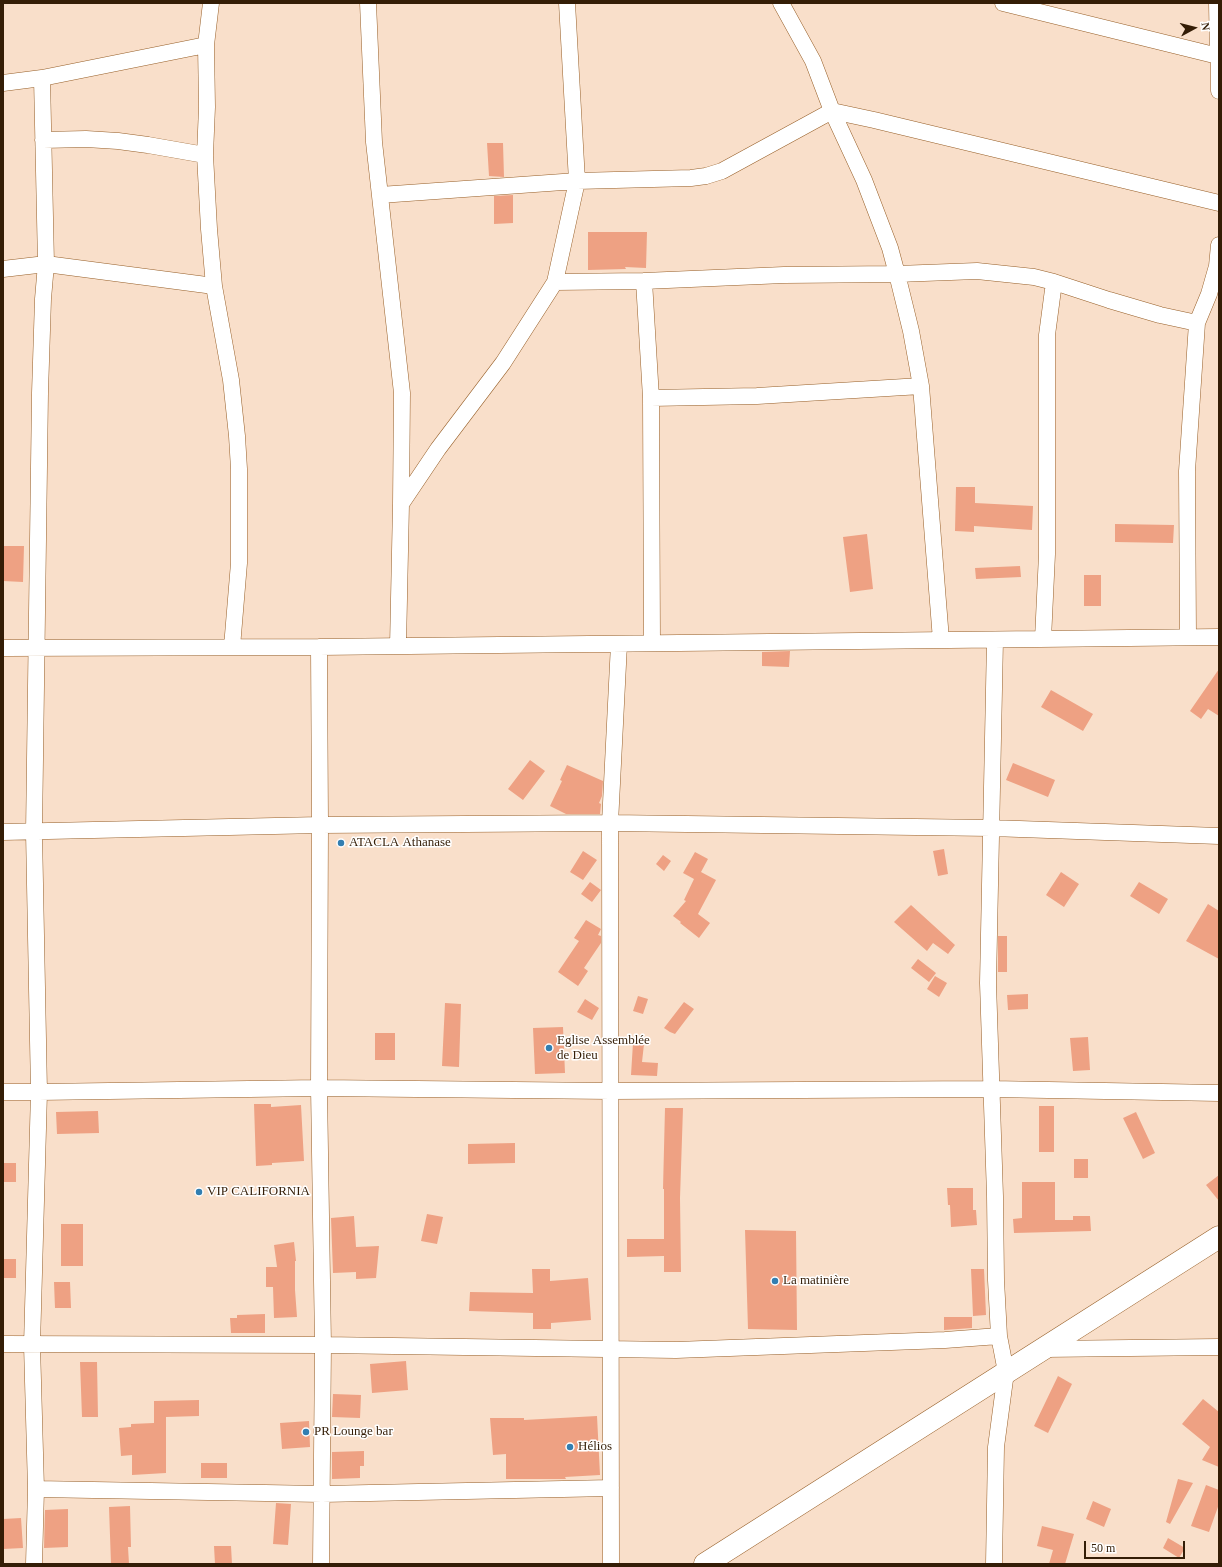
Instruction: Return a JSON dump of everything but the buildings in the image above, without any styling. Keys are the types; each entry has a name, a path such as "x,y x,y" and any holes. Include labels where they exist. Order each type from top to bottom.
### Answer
{"main road":[{"path":"705,1564 1219,1237"}],"street":[{"path":"211,3 206,45 207,107 205,155 214,286 231,380 237,436 240,514 239,563 232,648"},
{"path":"368,3 374,142 402,393 398,646"},
{"path":"401,504 438,449 503,363 555,282 578,181 567,3"},
{"path":"781,3 813,61 832,111 864,180 890,248 897,274 911,331 921,386 941,640"},
{"path":"1003,3 1218,56"},
{"path":"1217,3 1219,91"},
{"path":"3,83 42,78 206,45"},
{"path":"34,1564 36,1489 32,1345 39,1092 34,832 38,648 39,400 42,299 46,264 42,78"},
{"path":"380,195 578,181 691,178 706,176 722,171 832,111 1219,203"},
{"path":"43,140 86,139 118,141 205,155"},
{"path":"1188,637 1188,472 1197,323 1209,294 1217,266 1219,246"},
{"path":"3,269 46,264 214,286"},
{"path":"555,282 644,281 784,275 897,274 977,271 1007,273 1054,282 1153,313 1197,323"},
{"path":"644,281 650,398 652,644"},
{"path":"1043,639 1047,554 1047,335 1054,282"},
{"path":"650,398 757,396 921,386"},
{"path":"3,648 232,648 1219,637"},
{"path":"994,1564 996,1447 1006,1372 999,1336 996,1280 988,983 995,640"},
{"path":"611,1564 610,823 619,644"},
{"path":"319,647 319,1088 323,1345 321,1564"},
{"path":"3,832 320,825 610,823 991,828 1219,836"},
{"path":"3,1092 319,1088 611,1091 991,1089 1219,1093"},
{"path":"3,1344 323,1345 676,1350 946,1340 999,1336"},
{"path":"1043,1349 1219,1347"},
{"path":"36,1489 322,1494 611,1488"}],"place":[{"name":"ATACLA Athanase","path":"341,843"},
{"name":"Eglise Assemblée de Dieu","path":"549,1048"},
{"name":"VIP CALIFORNIA","path":"199,1192"},
{"name":"La matinière","path":"775,1281"},
{"name":"PR Lounge bar","path":"306,1432"},
{"name":"Hélios","path":"570,1447"}]}
